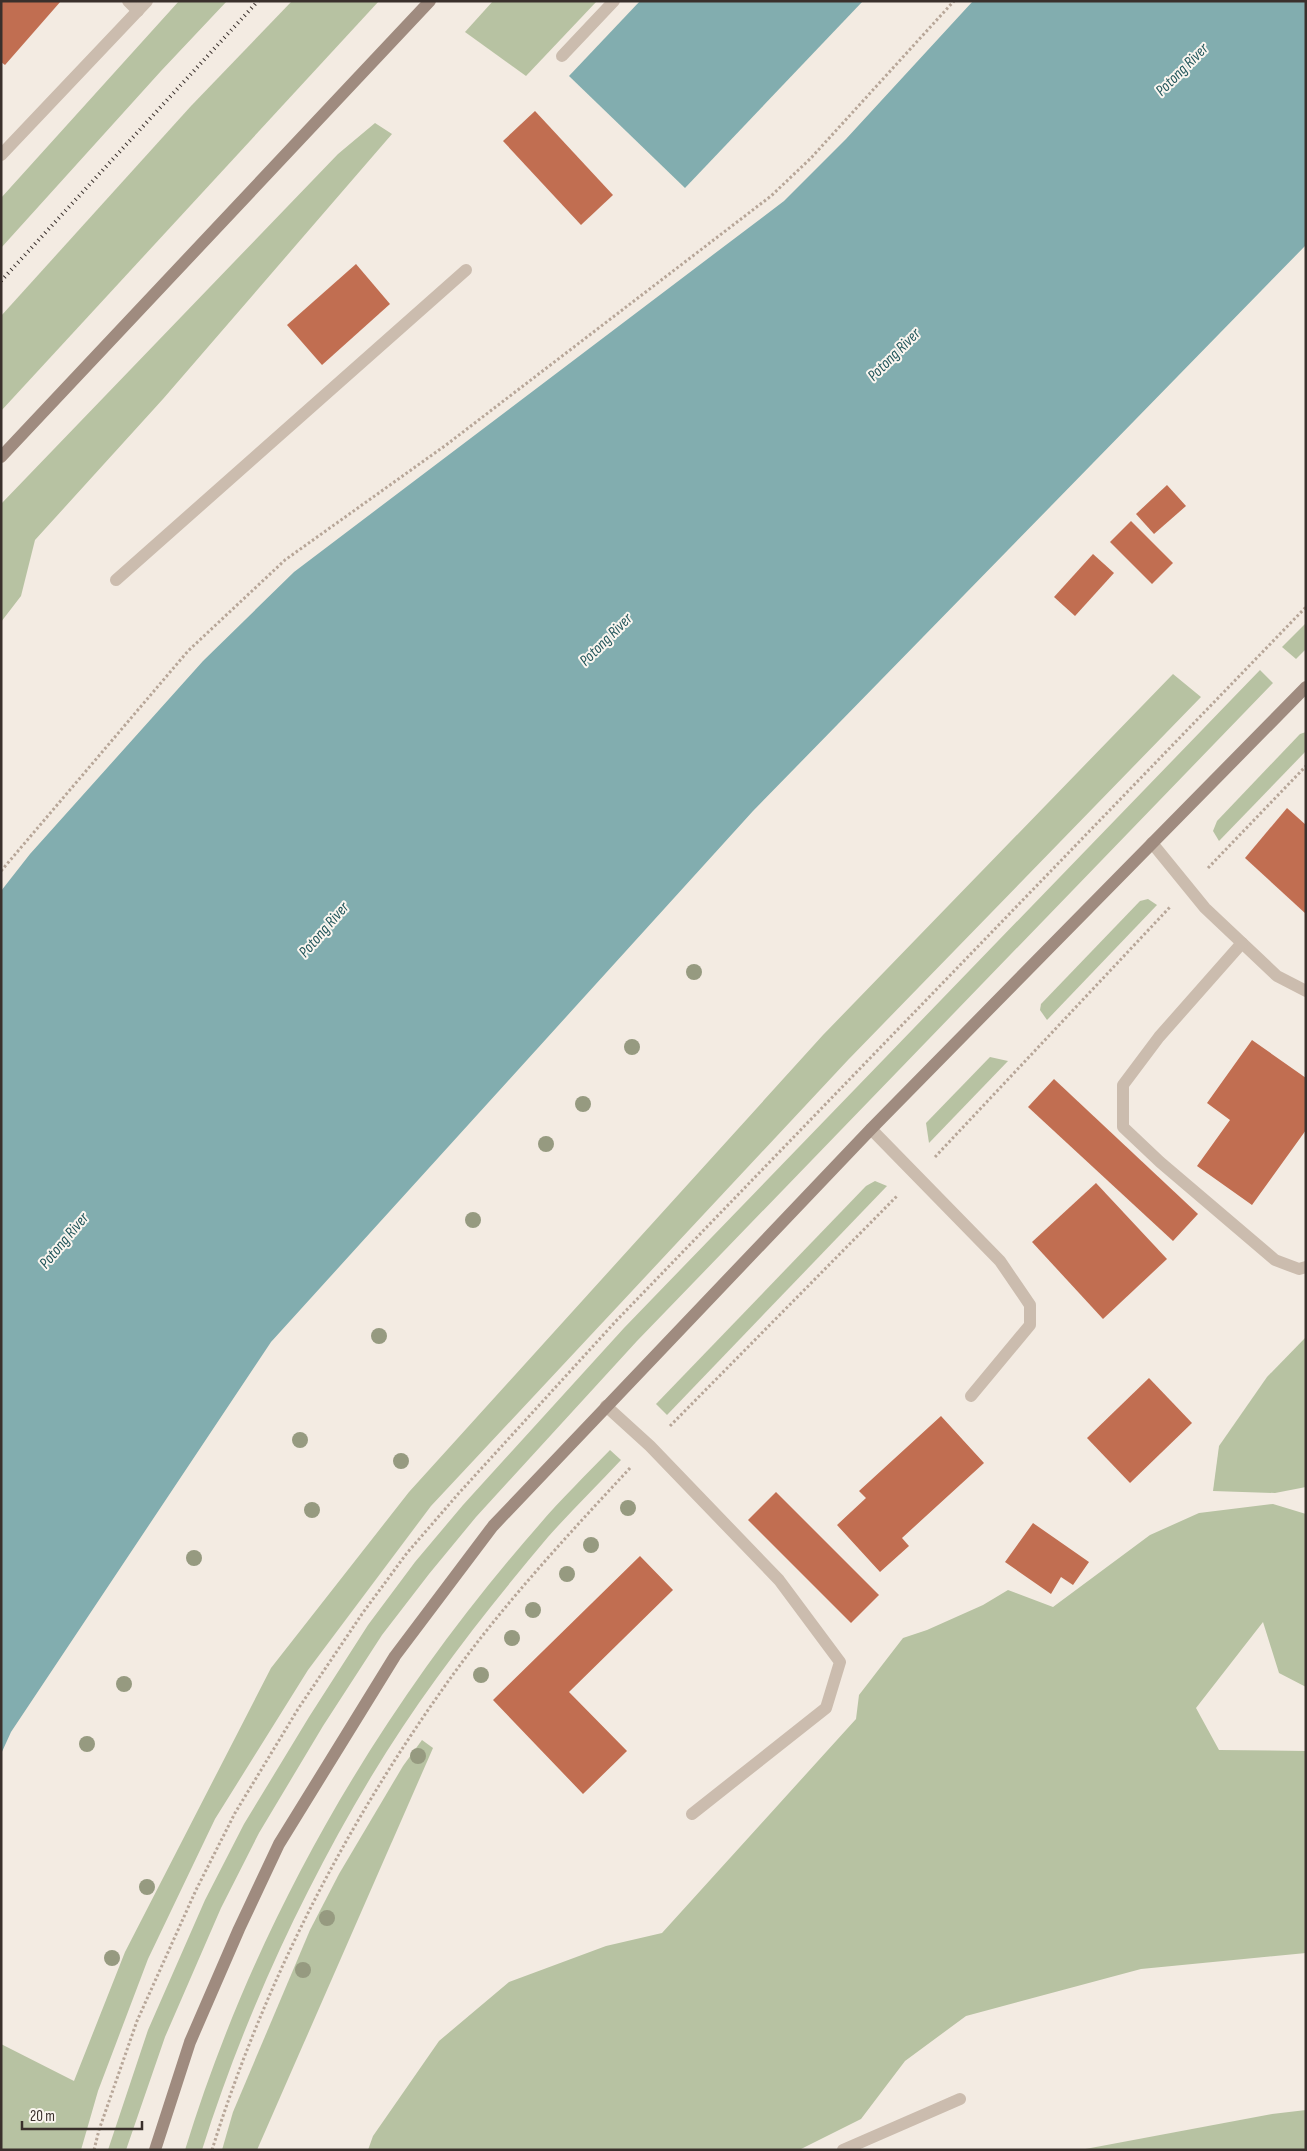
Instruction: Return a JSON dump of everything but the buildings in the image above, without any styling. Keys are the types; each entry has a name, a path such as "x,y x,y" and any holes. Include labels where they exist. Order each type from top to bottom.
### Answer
{"street":[{"path":"128,1 138,11"},
{"path":"1,155 147,1"},
{"path":"1,457 430,1"},
{"path":"562,56 614,1"},
{"path":"116,580 466,270"},
{"path":"155,2150 190,2042 239,1929 280,1844 339,1744 395,1656 493,1526 871,1128 1306,687"},
{"path":"1152,843 1205,908 1277,976 1306,991"},
{"path":"1242,943 1160,1036 1123,1084 1123,1127 1160,1162 1275,1260 1299,1269 1306,1267"},
{"path":"871,1128 1000,1261 1030,1305 1030,1325 971,1396"},
{"path":"606,1406 650,1446 779,1580 840,1662 826,1708 692,1814"},
{"path":"843,2150 960,2099"}],"path":[{"path":"1,871 188,651 285,560 446,446 771,196 811,158 954,1"},
{"path":"212,2150 247,2050 290,1952 329,1871 378,1784 443,1688 508,1604 555,1548 650,1446 918,1176 1188,888 1306,766"}],"green space":[{"path":"179,1 227,1 1,248 1,198"},
{"path":"292,1 379,1 1,411 1,316 191,106"},
{"path":"493,1 597,1 526,76 465,32"},
{"path":"375,123 392,134 163,399 35,540 21,596 1,622 1,504 338,154"},
{"path":"1306,623 1306,649 1296,659 1282,647"},
{"path":"1260,670 1273,683 637,1341 476,1517 429,1574 382,1635 323,1726 259,1833 221,1908 165,2037 126,2150 108,2150 148,2030 205,1900 244,1824 368,1625 415,1562 463,1505 624,1328"},
{"path":"1173,674 1201,697 848,1060 431,1506 308,1670 215,1819 148,1959 98,2091 81,2150 1,2150 1,2044 74,2081 125,1952 271,1668 409,1492 823,1035"},
{"path":"1306,732 1306,751 1219,841 1213,831 1217,821 1300,734"},
{"path":"1148,899 1157,905 1047,1020 1040,1010 1041,1004 1140,901"},
{"path":"990,1057 1008,1061 929,1143 926,1123"},
{"path":"875,1181 887,1186 667,1415 656,1404 866,1186"},
{"path":"1306,1337 1306,1487 1275,1493 1213,1491 1219,1446 1267,1377"},
{"path":"610,1450 621,1460 548,1537 477,1624 411,1714 371,1777 321,1866 276,1959 236,2053 202,2150 185,2150 214,2064 248,1980 286,1898 329,1819 376,1741 427,1667 481,1594 547,1515"},
{"path":"1273,1504 1306,1514 1306,1687 1279,1673 1263,1622 1196,1708 1219,1750 1306,1751 1306,1953 1141,1969 966,2016 905,2061 861,2119 799,2150 368,2150 373,2136 439,2041 509,1982 606,1946 662,1933 856,1719 859,1695 903,1638 927,1630 983,1605 1008,1590 1053,1607 1150,1535 1199,1513"},
{"path":"422,1740 433,1748 257,2150 222,2150 233,2112 310,1930 339,1874 403,1766"},
{"path":"1306,2110 1306,2150 1080,2150 1272,2114"}],"water":[{"path":"640,1 863,1 685,188 569,76"},
{"name":"Potong River","path":"973,1 1306,1 1306,245 753,811 271,1342 11,1732 1,1754 1,891 30,854 203,661 294,572 784,201 846,139"}],"railway":[{"path":"1,281 258,1"}]}
